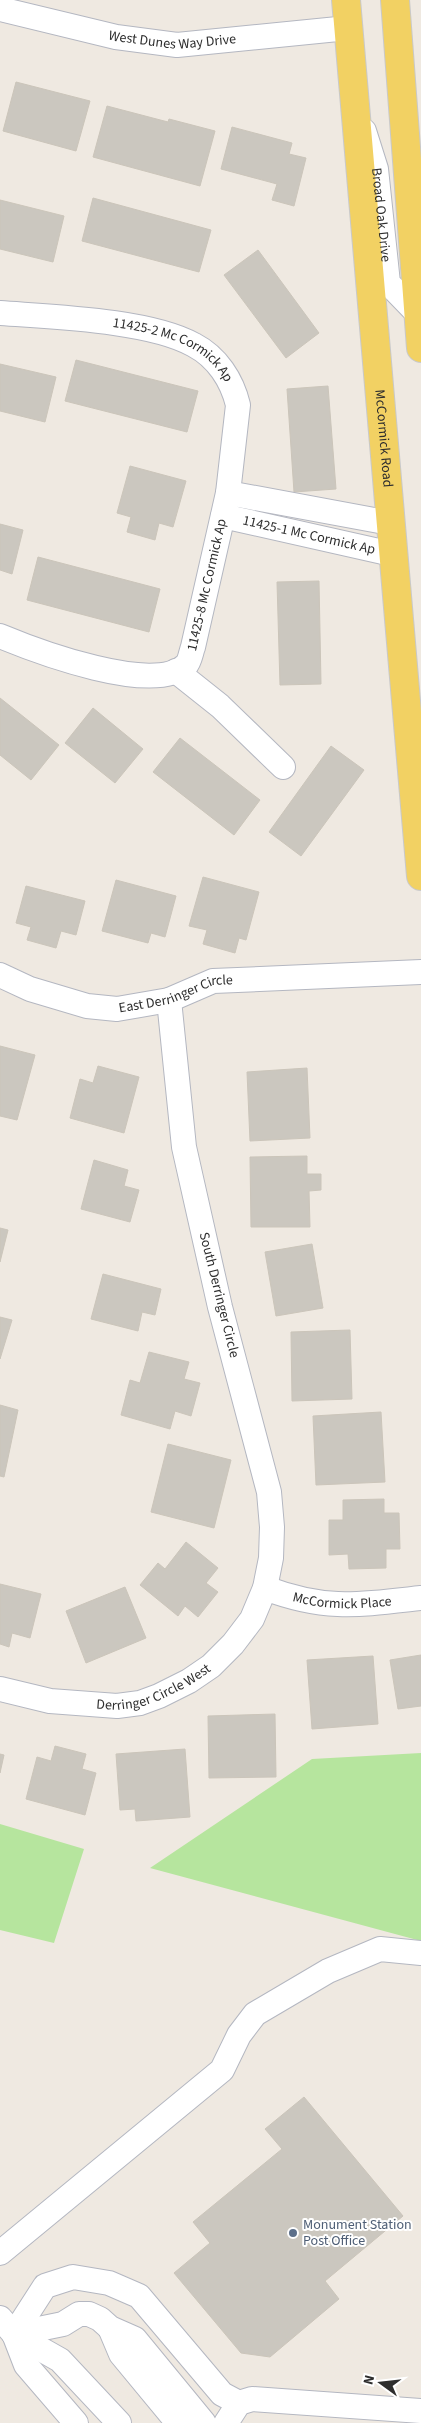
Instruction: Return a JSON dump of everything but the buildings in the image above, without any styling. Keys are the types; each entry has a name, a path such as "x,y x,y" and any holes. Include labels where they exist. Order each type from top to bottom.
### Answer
{"main road":[{"name":"McCormick Road","path":"346,0 421,876"},
{"path":"395,0 420,314 421,348"}],"street":[{"name":"West Dunes Way Drive","path":"0,9 116,37 177,45 348,28"},
{"name":"Broad Oak Drive","path":"355,103 376,169 388,283 420,314"},
{"name":"11425-2 Mc Cormick Ap","path":"0,313 139,327 173,336 200,349 224,371 235,392 238,405 228,493"},
{"name":"11425-1 Mc Cormick Ap","path":"228,493 390,523"},
{"name":"11425-8 Mc Cormick Ap","path":"176,671 187,664 193,647 228,493"},
{"name":"11425-1 Mc Cormick Ap","path":"223,516 392,554"},
{"path":"0,636 93,667 138,676 154,676 176,671 220,706 283,767"},
{"name":"East Derringer Circle","path":"0,975 30,989 87,1006 117,1010 169,1000 213,981 421,972"},
{"name":"South Derringer Circle","path":"169,1000 184,1148 220,1307 269,1492 272,1528 271,1558 266,1588"},
{"name":"McCormick Place","path":"266,1588 294,1599 323,1605 358,1605 421,1598"},
{"name":"Derringer Circle West","path":"0,1689 50,1701 117,1706 140,1703 159,1696 189,1682 211,1666 233,1644 252,1619 266,1588"},
{"path":"0,2253 222,2070 239,2036 255,2014 328,1971 380,1949 421,1953"},
{"path":"7,2326 45,2286 73,2277 93,2279 139,2296 222,2394 239,2404"},
{"path":"89,2314 93,2279"},
{"path":"7,2326 63,2324 79,2314 89,2314 100,2319 110,2328 135,2339 204,2423"},
{"path":"7,2326 26,2365 76,2423"},
{"path":"7,2326 60,2360 120,2423"},
{"path":"110,2328 121,2354 178,2423"},
{"path":"226,2423 239,2404 252,2399 421,2411"}],"green space":[{"path":"421,1753 421,1941 150,1868 312,1759"},
{"path":"0,1824 84,1849 54,1943 0,1930"}],"place":[{"name":"Monument Station Post Office","path":"293,2233"}]}
